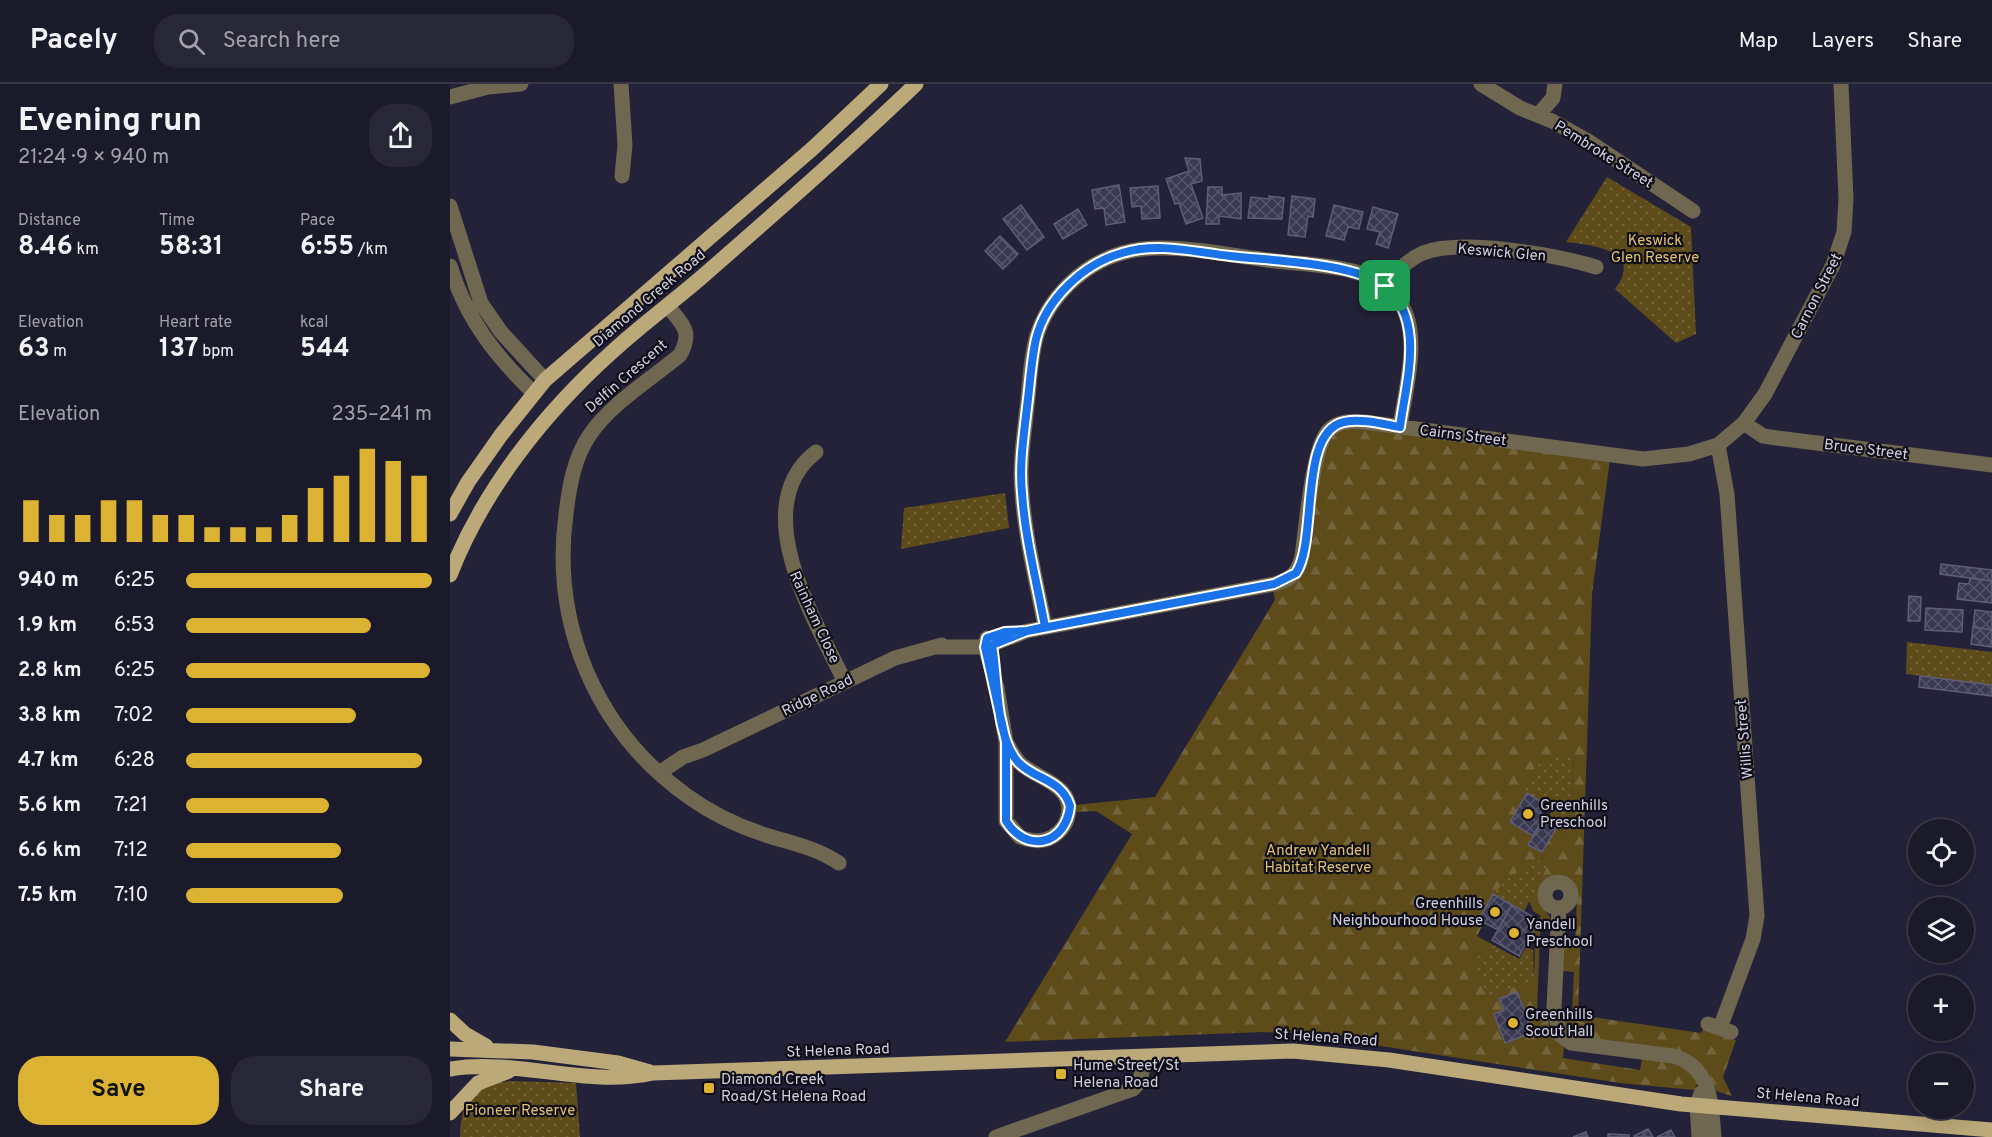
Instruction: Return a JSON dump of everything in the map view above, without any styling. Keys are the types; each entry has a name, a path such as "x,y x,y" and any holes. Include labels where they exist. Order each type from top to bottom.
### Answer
{"main road":[{"name":"Diamond Creek Road","path":"450,514 468,482 545,381 812,148 881,84"},
{"name":"Diamond Creek Road","path":"450,575 475,521 492,493 560,404 612,351 668,306 838,158 916,84"},
{"name":"Delfin Crescent","path":"652,286 668,306"},
{"path":"545,381 560,404"},
{"path":"534,393 560,404"},
{"path":"450,1020 465,1034 490,1048"},
{"name":"St Helena Road","path":"450,1049 490,1048 618,1063 653,1073"},
{"name":"St Helena Road","path":"450,1069 483,1067 616,1078 653,1073 1269,1051 1354,1056 1713,1107 1992,1130"},
{"path":"450,1113 478,1083 518,1069"}],"street":[{"path":"452,98 488,87 521,84"},
{"path":"621,84 625,145 622,176"},
{"name":"Pembroke Street","path":"1481,84 1588,141 1694,211"},
{"path":"1538,115 1553,98 1555,84"},
{"name":"Carnon Street","path":"1744,423 1765,394 1839,251 1846,217 1841,84"},
{"path":"450,206 481,303 515,349 545,381"},
{"path":"1045,627 1023,509 1022,458 1036,338 1046,314 1069,285 1081,274 1112,256 1137,250 1161,248 1350,271 1365,275 1385,286 1400,303 1409,330 1410,346 1400,427"},
{"name":"Keswick Glen","path":"1385,286 1413,258 1448,248 1477,248 1566,259 1596,267"},
{"path":"450,266 466,310 486,342 534,393"},
{"name":"Delfin Crescent","path":"668,306 686,330 687,343 680,355 606,416 583,446 567,503 562,569 572,631 596,693 624,736 664,777 686,796 729,820 753,831 812,848 839,862"},
{"path":"502,360 515,349"},
{"name":"Cairns Street","path":"1290,578 1300,567 1317,454 1324,436 1334,426 1345,422 1400,427 1643,459 1689,454 1718,445"},
{"path":"1718,445 1744,423"},
{"name":"Bruce Street","path":"1744,423 1763,436 1992,465"},
{"name":"Willis Street","path":"1718,445 1727,494 1757,916 1753,939 1720,1028"},
{"name":"Rainham Close","path":"816,452 802,465 792,488 787,516 787,542 792,569 845,682"},
{"name":"Ridge Road","path":"664,777 703,750 895,658 964,639 988,643 1005,632 1027,631 1274,584 1290,578"},
{"path":"988,643 1006,742 1006,821 1020,837 1031,841 1046,840 1058,834 1066,822 1070,806 1067,798 1058,786 1017,760 1006,742"},
{"path":"1559,908 1554,1007 1560,1035 1572,1043 1684,1059 1700,1072 1704,1088 1713,1107 1714,1137"},
{"path":"996,1137 1133,1089 1140,1083 1146,1057"},
{"path":"1699,1137 1697,1105 1704,1088"}],"green space":[{"name":"Keswick Glen Reserve","path":"1607,177 1691,227 1696,334 1676,343 1615,289 1623,276 1624,266 1619,258 1600,248 1566,242"},
{"name":"Andrew Yandell Habitat Reserve","path":"1345,426 1610,459 1592,594 1578,1015 1701,1033 1704,1028 1736,1040 1723,1077 1732,1096 1716,1091 1703,1066 1687,1054 1576,1037 1567,1030 1562,1014 1572,1013 1574,972 1563,971 1564,947 1575,947 1577,898 1574,882 1560,876 1545,881 1540,894 1541,903 1550,918 1550,931 1540,931 1537,1014 1547,1016 1552,1035 1564,1047 1563,1058 1640,1070 1642,1059 1666,1062 1686,1070 1692,1076 1698,1083 1694,1090 1620,1083 1368,1044 1353,1036 1263,1032 1005,1042 1132,834 1096,811 1075,812 1075,805 1155,797 1275,600 1273,590 1287,586 1328,438","holes":["1574,758 1568,836 1556,829 1542,852 1529,845 1533,836 1510,822 1527,793","1547,866 1529,900 1533,911 1541,916 1530,936 1535,939 1534,980 1472,957 1497,947 1477,936 1484,922 1479,919 1493,894","1499,999 1532,1032 1505,1043 1494,1014 1504,1010"]},
{"path":"1005,493 1009,528 901,549 904,508"},
{"path":"1907,642 1992,652 1992,685 1906,674"},
{"path":"1554,757 1574,758 1568,836 1556,829 1559,823 1549,817 1553,809 1523,790 1538,765"},
{"path":"1536,859 1547,866 1524,912 1493,894 1514,873"},
{"path":"1497,947 1519,959 1526,947 1533,950 1534,980 1488,997 1472,957"},
{"name":"Pioneer Reserve","path":"509,1081 576,1083 580,1137 460,1137 463,1113 471,1097 485,1087"}],"building":[{"path":"1185,158 1200,159 1202,181 1191,184 1203,218 1186,224 1179,203 1175,204 1166,179 1189,171"},
{"path":"1119,185 1125,222 1106,225 1104,208 1095,209 1092,190"},
{"path":"1158,186 1160,218 1142,219 1141,206 1132,207 1130,188"},
{"path":"1208,187 1222,187 1222,195 1241,193 1241,219 1219,216 1219,224 1206,224"},
{"path":"1269,196 1284,198 1282,219 1248,218 1251,197 1269,199"},
{"path":"1292,196 1315,199 1313,217 1308,216 1305,237 1288,235"},
{"path":"1021,205 1044,237 1027,250 1003,219"},
{"path":"1334,205 1363,212 1359,229 1348,227 1344,240 1326,236"},
{"path":"1373,207 1398,214 1388,248 1376,244 1380,232 1367,229"},
{"path":"1078,209 1087,225 1063,239 1054,224"},
{"path":"1000,236 1018,254 1003,269 985,251"},
{"path":"1941,564 1992,570 1992,581 1940,574"},
{"path":"1970,578 1992,581 1992,603 1957,599 1959,583 1969,584"},
{"path":"1909,596 1921,597 1920,621 1908,621"},
{"path":"1926,608 1963,610 1962,632 1925,630"},
{"path":"1975,610 1992,612 1992,630 1973,627"},
{"path":"1973,627 1992,630 1992,647 1971,644"},
{"path":"1920,676 1992,685 1992,696 1919,687"},
{"name":"Greenhills Preschool","path":"1527,793 1545,804 1540,813 1545,816 1533,836 1510,822"},
{"path":"1543,821 1556,829 1542,852 1528,845"},
{"name":"Greenhills Neighbourhood House","path":"1493,894 1512,905 1498,930 1479,920"},
{"name":"Yandell Preschool","path":"1512,905 1539,920 1519,956 1492,940"},
{"name":"Greenhills Scout Hall","path":"1517,992 1533,1032 1505,1043 1494,1014 1504,1010 1499,999"},
{"path":"1648,1129 1653,1137 1634,1136"},
{"path":"1671,1130 1675,1137 1657,1137"},
{"path":"1586,1132 1588,1137 1573,1137"},
{"path":"1608,1134 1629,1135 1629,1137 1608,1137"}],"place":[{"name":"Greenhills Preschool","path":"1528,814"},
{"name":"Greenhills Neighbourhood House","path":"1495,912"},
{"name":"Yandell Preschool","path":"1514,933"},
{"name":"Greenhills Scout Hall","path":"1513,1023"},
{"name":"Hume Street/St Helena Road","path":"1061,1074"},
{"name":"Diamond Creek Road/St Helena Road","path":"709,1088"}],"route":[{"path":"1385,286 1365,275 1350,271 1173,249 1147,249 1112,256 1081,274 1046,314 1036,338 1034,350 1021,475 1023,509 1045,627 1027,631 992,645 996,666 996,688 1006,742 1024,767 1058,786 1070,806 1069,815 1063,829 1058,834 1046,840 1031,841 1020,837 1006,821 1004,807 1006,742 996,688 985,647 987,638 998,633 1027,631 1274,584 1296,573 1300,567 1317,454 1328,430 1345,422 1400,427 1410,346 1409,330 1400,303 1385,286"}]}
